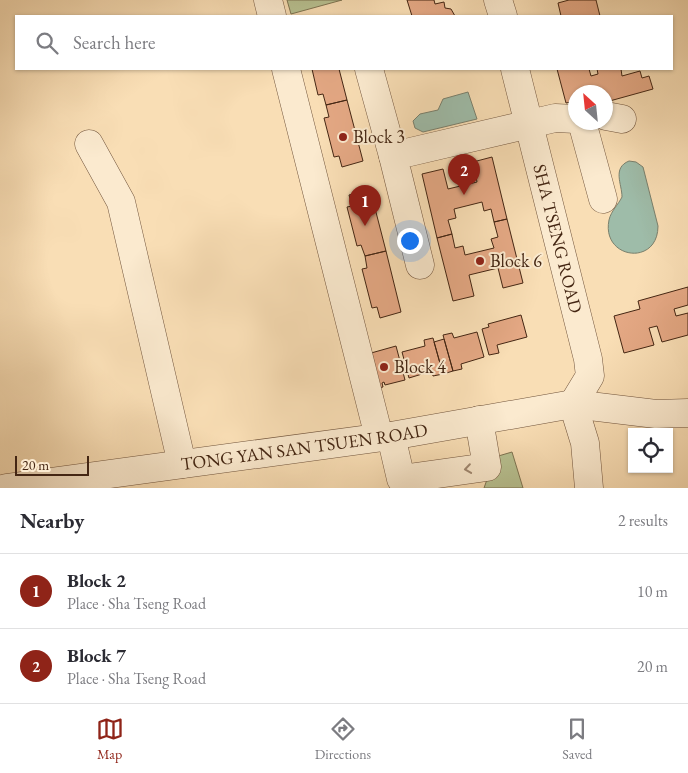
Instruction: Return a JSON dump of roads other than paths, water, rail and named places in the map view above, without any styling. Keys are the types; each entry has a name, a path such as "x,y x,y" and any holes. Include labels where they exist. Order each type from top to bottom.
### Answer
{"street":[{"path":"268,0 272,15"},
{"path":"498,0 502,15"},
{"path":"286,70 385,436 401,479 486,467 478,420"},
{"path":"369,70 394,156 420,265"},
{"name":"SHA TSENG ROAD","path":"516,70 588,359 590,376 573,404"},
{"path":"394,156 555,118 568,119"},
{"path":"584,130 603,199"},
{"path":"89,144 121,202 182,464"},
{"path":"573,404 586,443 589,488"},
{"name":"TONG YAN SAN TSUEN ROAD","path":"6,488 149,478 182,464 385,436 573,404 656,414 688,414"}],"place":[{"name":"Block 3","path":"343,137"},
{"name":"Block 7","path":"464,195"},
{"name":"Block 2","path":"365,226"},
{"name":"Block 6","path":"480,261"},
{"name":"Block 4","path":"384,367"}]}
